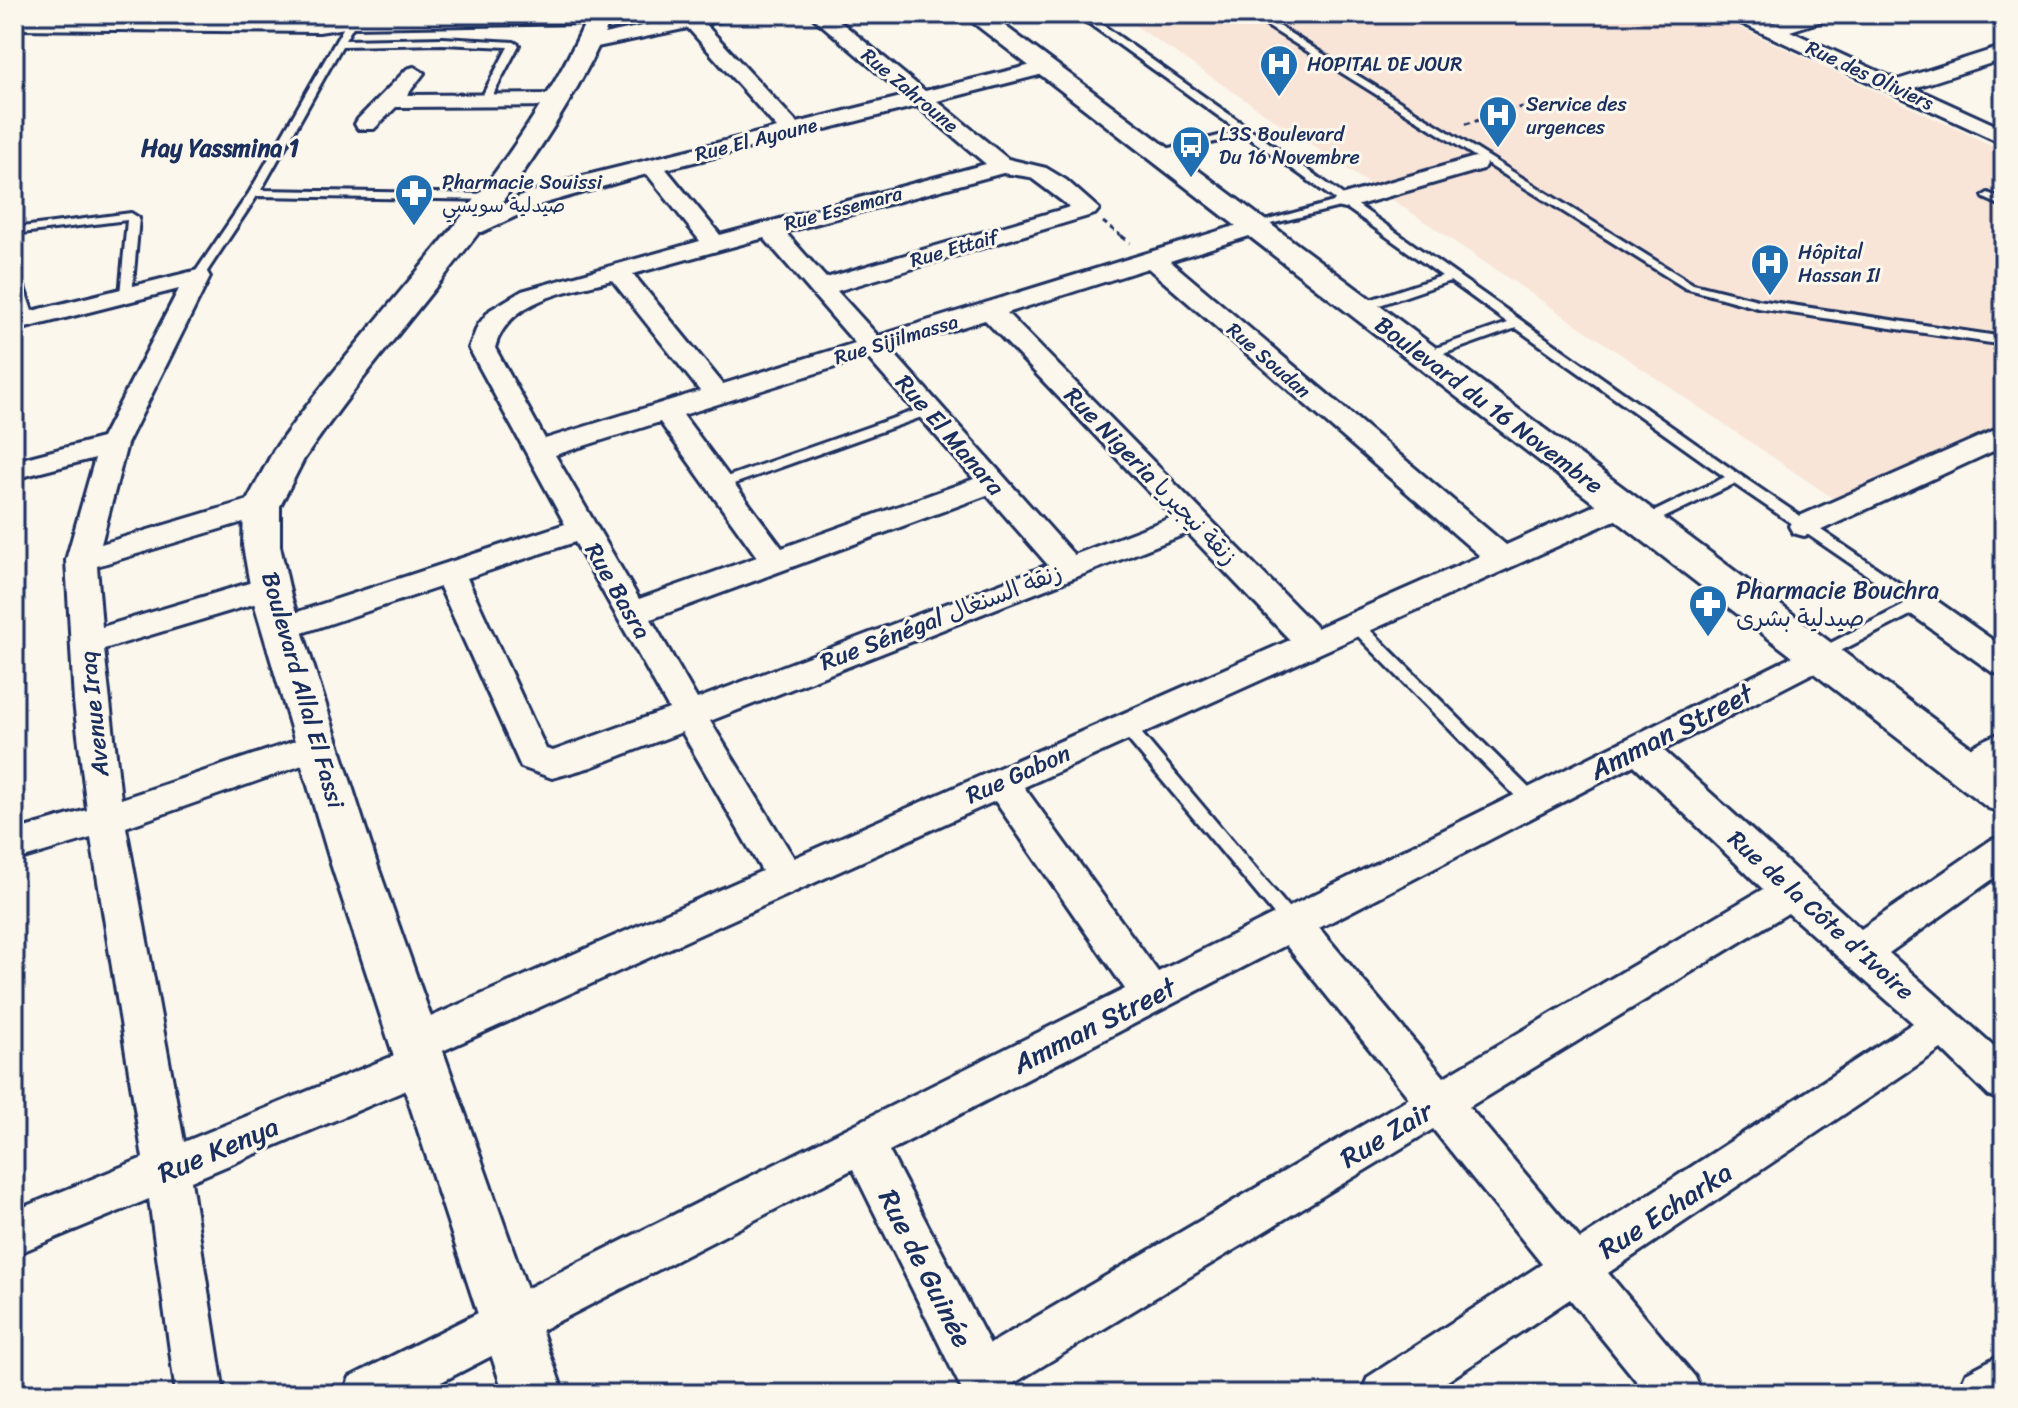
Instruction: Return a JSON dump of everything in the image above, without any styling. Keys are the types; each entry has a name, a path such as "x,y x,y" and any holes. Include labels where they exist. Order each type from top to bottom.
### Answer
{"street":[{"path":"14,19 212,17 319,25 392,17 598,24 725,14"},
{"name":"Rue Zahroune","path":"819,14 1002,166"},
{"name":"Boulevard du 16 Novembre","path":"974,14 2004,796"},
{"name":"Rue des Oliviers","path":"1737,14 2004,137"},
{"path":"1772,30 1825,14"},
{"path":"689,18 791,130"},
{"path":"81,560 262,506 292,451 320,412 372,345 474,227 504,185 561,100 598,24"},
{"path":"1896,87 2003,53"},
{"name":"Rue El Ayoune","path":"474,227 559,190 1044,68"},
{"path":"366,124 414,73"},
{"path":"390,101 561,100"},
{"path":"1345,202 1475,164"},
{"path":"652,166 714,243"},
{"name":"Rue Essemara","path":"512,306 538,293 617,270 1002,166 1024,166 1039,172 1087,209"},
{"path":"504,185 559,190"},
{"name":"Rue Ettaif","path":"820,288 1087,209"},
{"name":"Rue Sijilmassa","path":"538,451 1254,227"},
{"name":"Rue El Manara","path":"769,229 1068,568"},
{"name":"Rue Soudan","path":"1152,259 1502,558"},
{"path":"617,270 717,395"},
{"path":"14,289 18,322 198,277"},
{"name":"Avenue Iraq","path":"198,277 113,444 81,560 86,643 106,819 167,1170 200,1394"},
{"name":"Rue Basra","path":"512,306 488,328 482,348 582,529 786,878"},
{"name":"Rue Nigeria زنقة نيجيريا","path":"990,310 1312,643"},
{"path":"666,411 776,561"},
{"path":"1804,526 2004,435"},
{"path":"14,470 113,444"},
{"path":"633,613 992,483"},
{"name":"Boulevard Allal El Fassi","path":"262,506 269,588 316,747 534,1394"},
{"name":"Rue Gabon","path":"418,1054 786,878 1502,558 1633,514"},
{"name":"Rue Sénégal زنقة السنغال","path":"449,573 533,758 552,765 579,758 1193,520"},
{"path":"281,629 582,529"},
{"path":"86,643 269,588"},
{"path":"1919,604 2004,664"},
{"name":"Amman Street","path":"367,1394 1820,655"},
{"path":"1968,768 2004,745"},
{"path":"14,846 106,819 316,747"},
{"name":"Rue de la Côte d'Ivoire","path":"1638,748 1791,892 1944,1025 2004,1082"},
{"path":"1001,782 1152,995"},
{"path":"1861,951 2004,851"},
{"name":"Rue Zair","path":"985,1385 1438,1102 1791,892"},
{"path":"1292,924 1678,1394"},
{"name":"Rue Echarka","path":"1385,1394 1944,1025"},
{"name":"Rue Kenya","path":"14,1233 167,1170 418,1054"},
{"name":"Rue de Guinée","path":"862,1143 985,1385"},
{"path":"1987,1394 2004,1383"}],"lane":[{"path":"1081,14 1735,478 1919,604 1820,655"},
{"path":"1253,14 1689,286 1758,304 2004,341"},
{"path":"198,277 254,193 352,20"},
{"path":"338,43 443,41 514,45 485,100"},
{"path":"1158,154 1245,132"},
{"path":"254,193 504,185"},
{"path":"1988,196 2004,204"},
{"path":"1254,227 1345,202"},
{"path":"14,231 131,216 126,295"},
{"path":"1361,307 1450,277"},
{"path":"1425,356 1517,324"},
{"path":"720,484 928,410"},
{"path":"1633,514 1735,478"},
{"path":"1355,624 1532,802"},
{"path":"1126,726 1292,924"}],"path":[{"path":"1442,131 1542,101"},
{"path":"1087,209 1152,259"}],"shaded area":[{"name":"Hôpital Hassan II","path":"1118,14 1711,14 2004,151 2004,444 1852,511"}],"place":[{"name":"HOPITAL DE JOUR","path":"1279,98"},
{"name":"Service des urgences","path":"1498,149"},
{"name":"L3S Boulevard Du 16 Novembre","path":"1191,179"},
{"name":"Pharmacie Souissi صيدلية سويسي","path":"414,227"},
{"name":"Hôpital Hassan II","path":"1770,297"},
{"name":"Pharmacie Bouchra صيدلية بشرى","path":"1708,638"}],"district":[{"name":"Hay Yassmina 1","path":"220,148"}]}
